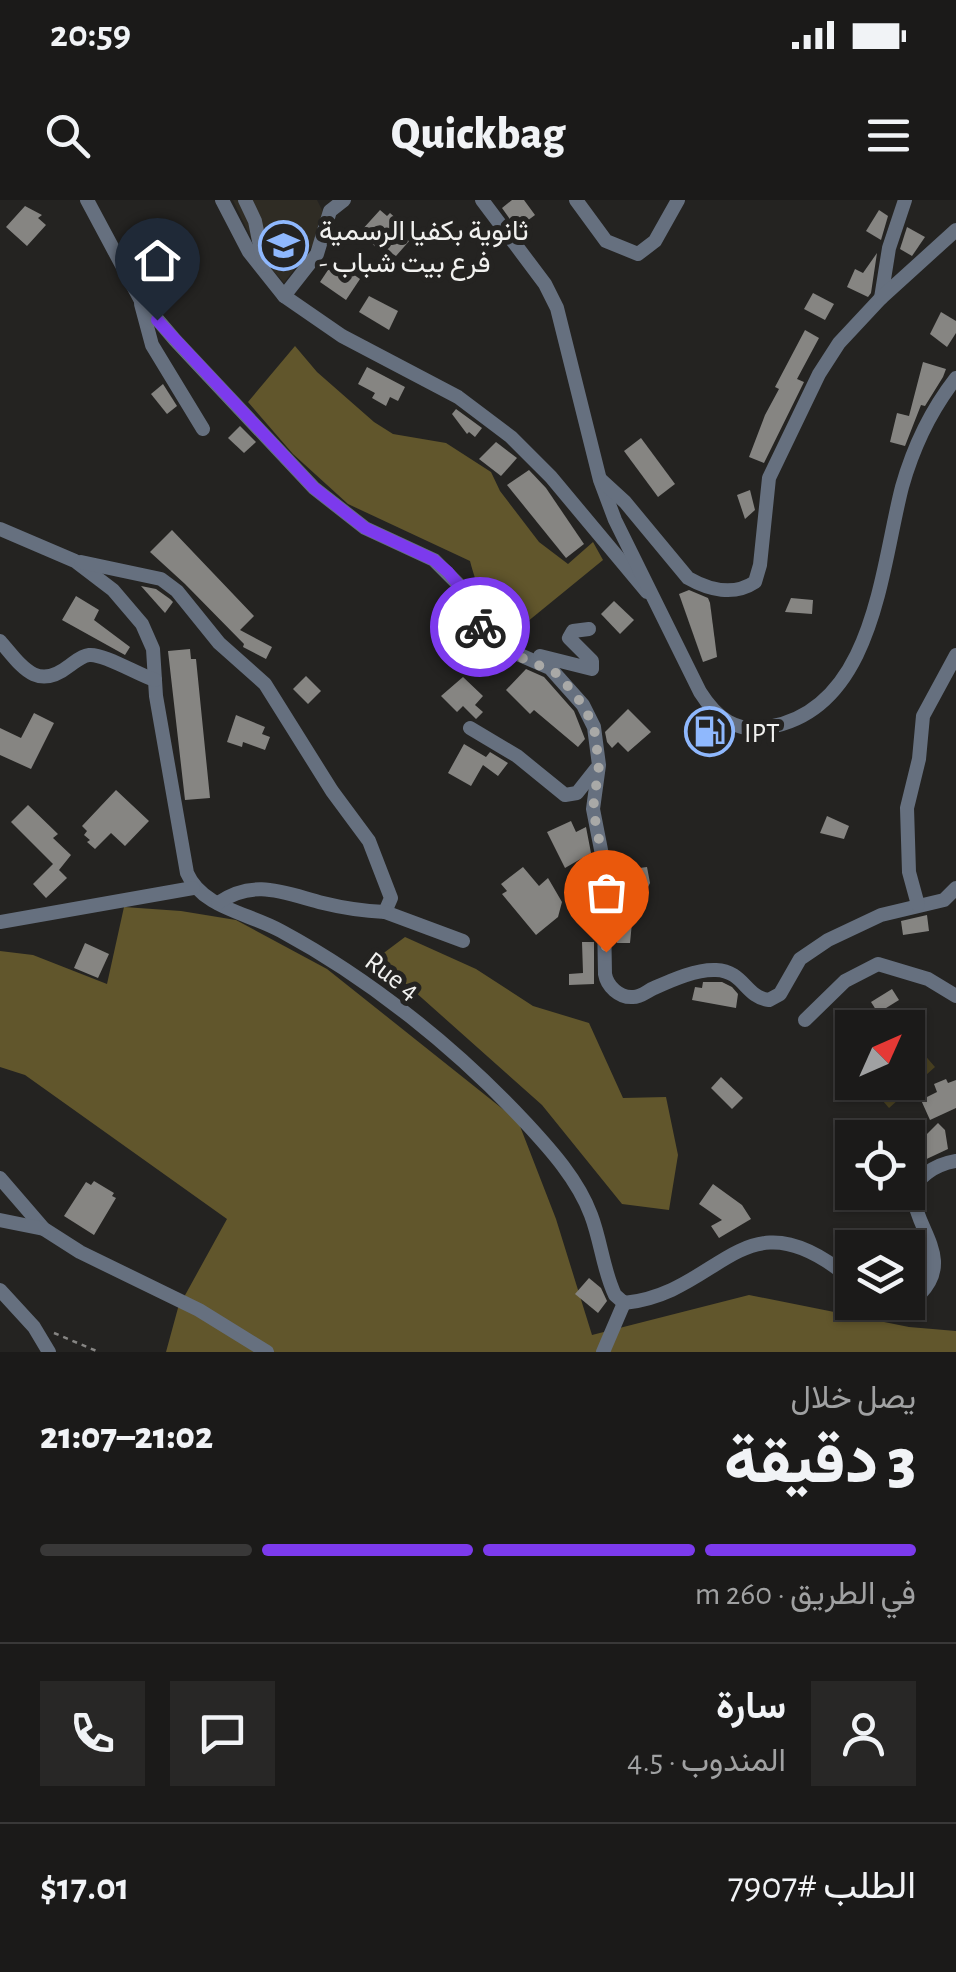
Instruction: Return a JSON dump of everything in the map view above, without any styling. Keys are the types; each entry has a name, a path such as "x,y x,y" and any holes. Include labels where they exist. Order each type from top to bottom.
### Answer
{"street":[{"path":"87,200 140,298 174,340 314,488 365,528 434,560 458,584 482,631 500,648 550,668 570,688 594,727 599,765 593,809 603,860 604,974 611,988 624,996 638,997 684,976 716,970 740,977 752,994 769,1000 780,994 794,966 806,953 881,915 944,900 956,888"},
{"path":"222,200 266,276 284,296 342,336 458,397 511,436 659,606"},
{"path":"262,200 248,206 266,276"},
{"path":"284,296 317,254 330,212 344,200"},
{"path":"482,200 545,284 557,308 600,480 615,520 700,692 730,725 761,729 779,726 814,709 838,683 868,632 903,486 926,424 956,378"},
{"path":"576,200 606,241 638,254 656,242 678,200"},
{"path":"881,298 889,248 905,200"},
{"path":"600,480 616,491 688,578 717,589 733,591 748,587 758,577 769,478 819,374 839,344 881,298 956,230"},
{"path":"140,298 152,345 203,428"},
{"path":"0,529 75,561 161,579 176,591 219,643 266,684 374,852 391,898 385,912"},
{"path":"0,922 194,888 187,873 153,650 142,624 113,590 75,561"},
{"path":"500,648 590,670 592,661 569,638 573,631 589,629"},
{"path":"0,642 38,677 55,676 81,657 94,654 155,680"},
{"path":"918,905 910,872 906,808 920,759 924,716 956,655"},
{"path":"470,728 517,756 565,795 580,790 599,765"},
{"path":"218,903 238,891 266,887 336,906 385,912 463,940"},
{"name":"Rue 4","path":"194,888 208,900 258,918 336,962 409,1018 524,1121 582,1194 592,1216 610,1284 624,1303"},
{"path":"805,1020 845,981 878,964 910,972 956,996"},
{"path":"925,1284 933,1250 914,1199 915,1189 928,1172 956,1161"},
{"path":"0,1178 44,1229 80,1252 198,1310 267,1352"},
{"path":"0,1220 44,1229"},
{"path":"603,1352 624,1303 658,1295 745,1247 762,1242 794,1243 835,1267"},
{"path":"0,1290 34,1327 50,1352"}],"path":[{"path":"34,1327 99,1352"}],"shaded area":[{"name":"ثانوية بكفيا الرسمية - فرع بيت شباب","path":"233,200 317,200 323,212 318,238 284,283 258,253"},
{"path":"295,346 317,372 374,422 393,434 446,443 491,472 500,491 539,542 568,564 593,542 603,560 516,631 486,601 470,561 348,504 293,454 248,402"},
{"path":"124,907 236,920 327,969 518,1121 556,1219 592,1335 749,1295 835,1312 835,1320 874,1320 956,1331 956,1352 166,1352 178,1308 227,1219 25,1075 0,1067 0,951 33,955 107,984"},
{"path":"405,937 476,969 533,1006 589,1023 623,1098 666,1097 678,1155 669,1210 622,1204 542,1105 377,958"},
{"path":"925,1055 935,1067 925,1076"},
{"path":"882,1100 898,1100 889,1108"}],"building":[{"path":"512,200 524,200 535,215 527,221 531,228 521,235 502,208"},
{"path":"25,206 42,215 38,218 46,225 27,246 6,227"},
{"path":"380,210 387,216 390,213 410,231 407,235 411,239 396,256 382,247 379,251 361,231"},
{"path":"879,210 888,216 881,240 866,231"},
{"path":"907,227 925,237 912,256 900,249"},
{"path":"877,253 868,297 847,287 855,269 863,273"},
{"path":"334,261 360,279 346,300 320,282"},
{"path":"813,293 834,304 825,320 804,309"},
{"path":"369,296 398,311 389,330 359,312"},
{"path":"941,312 956,321 956,333 947,347 930,334"},
{"path":"805,330 819,338 797,379 804,382 764,463 749,457 779,389 775,387"},
{"path":"923,362 946,369 943,377 925,406 921,405 905,446 890,442 897,413 909,416"},
{"path":"367,367 405,387 398,401 390,397 386,406 372,398 375,393 358,384"},
{"path":"163,384 177,406 167,414 151,394"},
{"path":"456,409 482,428 475,437 467,434 452,414"},
{"path":"240,426 256,442 244,453 228,438"},
{"path":"641,438 675,484 658,497 624,451"},
{"path":"496,442 517,458 501,476 479,459"},
{"path":"529,470 584,544 566,558 507,485"},
{"path":"750,490 755,510 745,519 737,495"},
{"path":"172,530 254,616 240,630 272,647 266,659 243,647 150,552"},
{"path":"141,586 156,589 173,602 165,613"},
{"path":"689,590 708,598 710,603 717,657 703,662 679,594"},
{"path":"76,596 99,610 94,620 130,647 125,655 62,620"},
{"path":"791,598 813,600 812,614 785,612"},
{"path":"614,601 634,620 620,634 601,614"},
{"path":"190,649 191,659 196,659 210,798 185,800 168,651"},
{"path":"526,669 544,677 574,711 585,739 578,747 534,710 530,714 506,690"},
{"path":"306,676 321,691 308,704 293,689"},
{"path":"463,677 483,696 475,705 483,712 476,719 463,706 457,712 441,696"},
{"path":"628,709 651,732 628,752 618,742 612,748 605,732"},
{"path":"34,713 54,723 31,769 0,755 0,728 21,738"},
{"path":"236,715 265,727 262,734 270,737 265,750 243,742 242,747 227,742"},
{"path":"464,744 486,757 490,752 508,763 498,776 483,765 471,786 448,773"},
{"path":"116,790 149,821 125,846 111,833 95,849 87,842 90,840 82,826"},
{"path":"28,805 58,834 53,838 71,855 59,870 67,878 46,898 33,884 53,864 11,822"},
{"path":"827,816 849,826 844,839 820,833"},
{"path":"571,821 576,832 586,827 591,853 565,868 547,832"},
{"path":"523,867 539,886 548,878 562,902 558,917 536,935 502,894 507,891 501,884"},
{"path":"647,867 650,883 644,895 634,902 630,943 617,943 614,902 624,903 617,871"},
{"path":"927,915 929,931 903,935 901,921"},
{"path":"582,942 594,942 594,984 569,985 569,974 583,973"},
{"path":"85,943 109,954 98,978 74,968"},
{"path":"703,982 722,982 732,987 738,994 736,1008 692,1000 695,987 702,988"},
{"path":"892,989 899,1000 883,1010 876,1010 871,1002"},
{"path":"721,1077 743,1098 732,1109 711,1088"},
{"path":"956,1080 956,1108 930,1120 921,1100 937,1092 934,1084"},
{"path":"938,1123 945,1130 948,1149 925,1160 925,1136"},
{"path":"94,1181 116,1198 94,1235 64,1216 86,1182 91,1185"},
{"path":"713,1184 742,1205 751,1219 719,1238 711,1226 722,1220 699,1204"},
{"path":"589,1278 601,1288 607,1301 598,1313 575,1294"}],"way so far":[{"path":"480,627 500,648 558,674 583,705 594,727 599,765 593,809 603,860 606,952"}],"place":[{"name":"ثانوية بكفيا الرسمية - فرع بيت شباب","path":"284,246"},
{"name":"IPT","path":"709,732"}],"route":[{"path":"157,320 314,488 365,528 434,560 448,572 480,627"}]}
